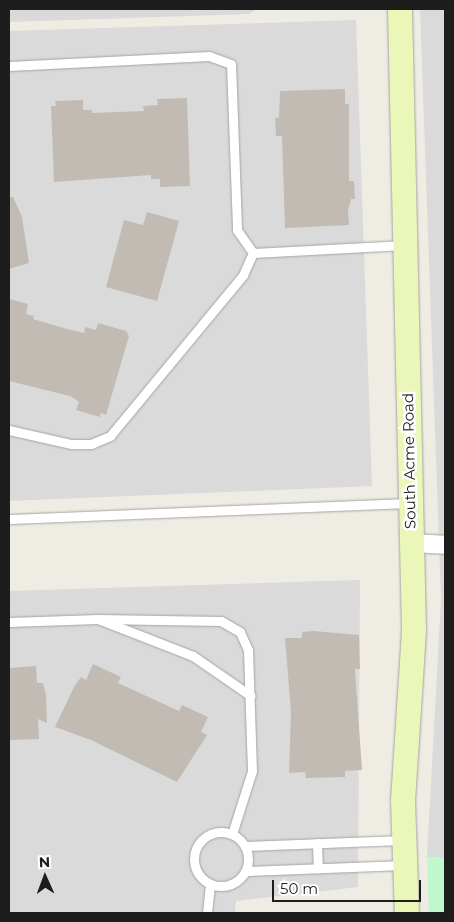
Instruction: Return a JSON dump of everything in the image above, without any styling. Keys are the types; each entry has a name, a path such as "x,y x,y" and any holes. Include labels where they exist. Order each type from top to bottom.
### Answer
{"street":[{"name":"South Acme Road","path":"400,9 414,631 404,770 407,913"},
{"path":"411,543 445,544"}],"lane":[{"path":"9,66 210,56 231,64 238,230 253,253"},
{"path":"253,253 405,245"},
{"path":"9,430 71,444 91,444 110,436 234,288 253,253"},
{"path":"9,519 410,503"},
{"path":"98,619 193,656 251,696"},
{"path":"9,622 98,619 221,621 240,632 248,650 252,770 232,834"},
{"path":"247,870 245,846 232,834 211,834 196,848 196,869 210,884 231,885 247,870 405,865"},
{"path":"245,846 404,840"},
{"path":"316,843 318,868"},
{"path":"207,913 210,884"}],"shaded area":[{"path":"9,9 257,9 249,14 9,22"},
{"path":"420,9 445,9 445,858 427,857 441,599"},
{"path":"356,20 372,486 9,501 9,31"},
{"path":"360,580 358,887 236,901 235,913 9,913 9,591"}],"green space":[{"path":"427,857 445,858 445,913 429,913"}],"building":[{"path":"345,89 345,104 349,104 349,181 354,181 355,199 351,199 348,210 349,225 285,228 282,136 276,136 275,118 279,118 280,91"},
{"path":"187,98 190,186 160,187 160,179 151,179 151,175 54,182 51,106 56,106 55,101 83,100 83,110 92,110 92,113 144,111 143,106 158,105 157,99"},
{"path":"9,197 13,197 22,217 29,263 9,269"},
{"path":"147,212 179,221 157,301 106,287 124,220 143,225"},
{"path":"9,299 28,304 26,314 34,316 33,319 67,329 84,333 85,327 96,330 98,323 126,331 129,336 106,415 101,413 100,417 76,410 79,402 70,396 9,381"},
{"path":"314,631 359,635 360,669 355,669 362,770 345,771 345,777 306,778 305,772 289,773 291,712 285,638 302,638 302,632"},
{"path":"93,664 121,677 118,683 179,711 182,705 208,717 201,732 207,735 177,782 91,740 55,727 74,687 81,677 86,680"},
{"path":"36,666 37,683 43,683 46,695 47,723 38,719 39,739 9,740 9,668"}]}
